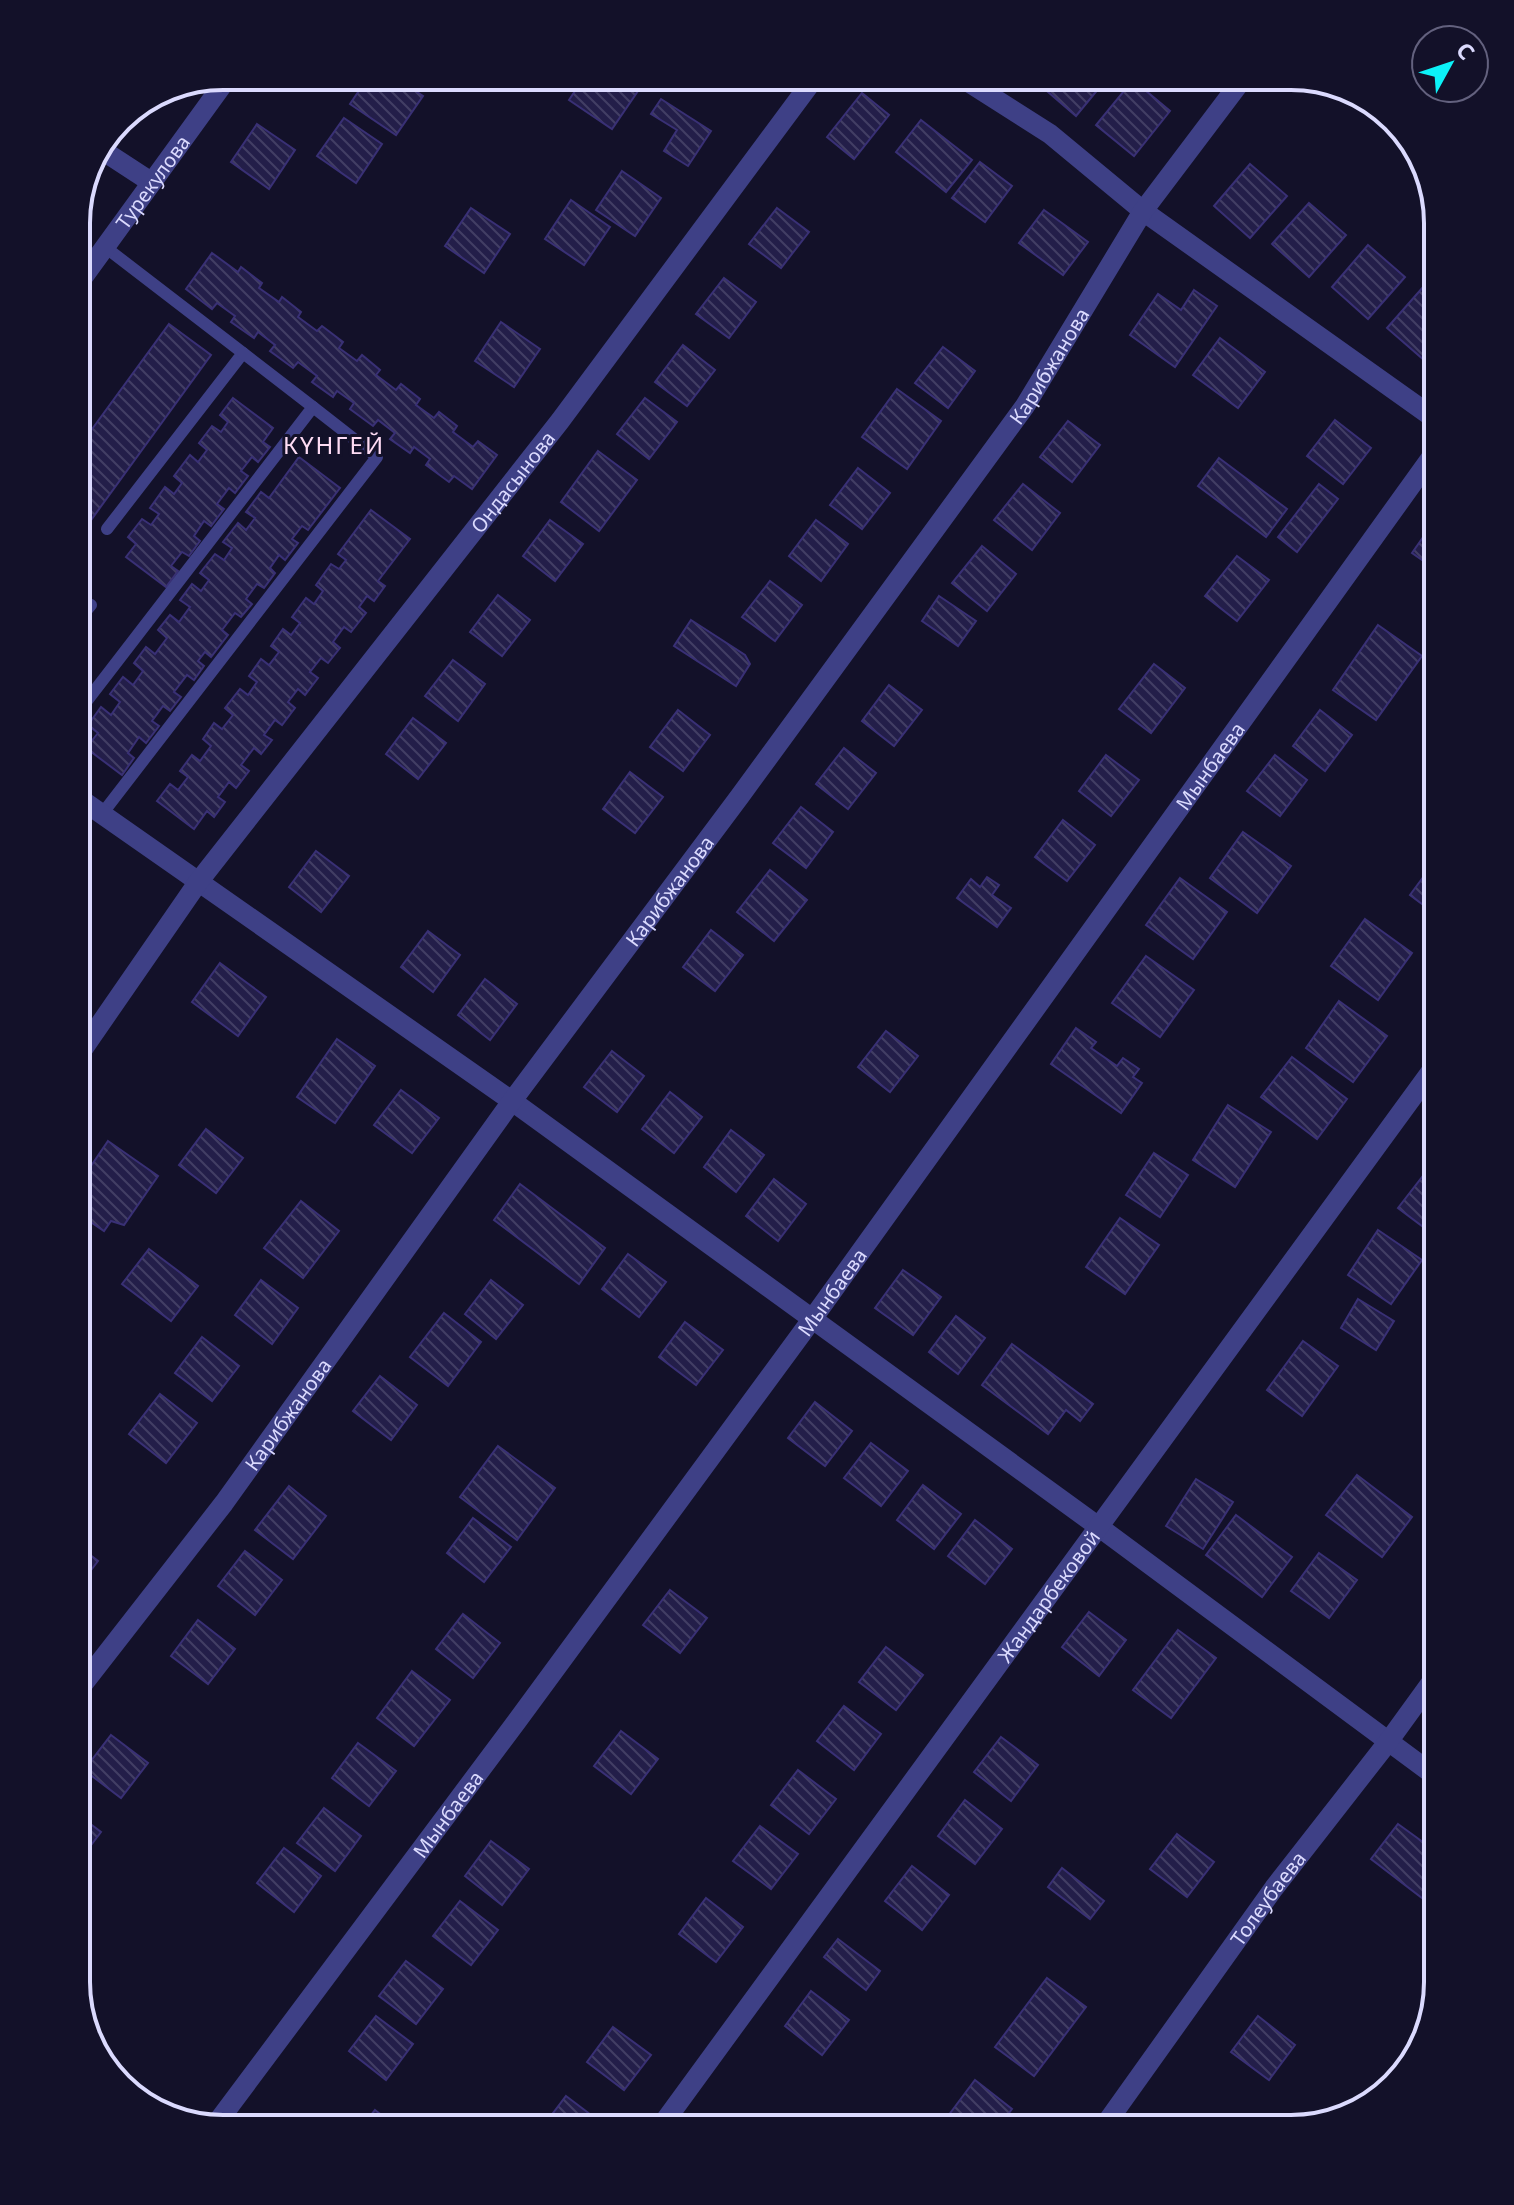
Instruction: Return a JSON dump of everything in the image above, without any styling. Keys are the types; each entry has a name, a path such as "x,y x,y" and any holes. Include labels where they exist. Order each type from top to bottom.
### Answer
{"street":[{"name":"Ондасынова","path":"90,1039 199,881 560,421 806,90"},
{"path":"981,90 1050,134 1143,211 1424,411"},
{"name":"Карибжанова","path":"90,1675 224,1503 512,1101 1025,406 1143,211 1234,90"},
{"name":"Турекулова","path":"90,268 218,91"},
{"path":"110,155 151,182"},
{"name":"Мынбаева","path":"223,2115 813,1318 1424,467"},
{"path":"90,806 512,1101 813,1318 1424,1768"},
{"name":"Жандарбековой","path":"669,2115 1424,1081"},
{"name":"Толеубаева","path":"1112,2115 1274,1888 1424,1692"}],"lane":[{"path":"102,814 377,457 105,247"},
{"path":"107,529 243,353"},
{"path":"90,697 313,407"}],"building":[{"path":"360,90 414,90 423,96 396,135 350,104"},
{"path":"576,90 638,91 612,129 569,100"},
{"path":"1046,90 1097,90 1076,116"},
{"path":"1125,90 1145,90 1170,111 1134,156 1096,125"},
{"path":"862,93 889,115 854,159 827,137"},
{"path":"661,99 711,131 688,166 664,151 677,130 651,114"},
{"path":"344,118 382,144 356,183 317,156"},
{"path":"921,120 972,160 946,192 896,152"},
{"path":"257,124 295,150 269,189 231,162"},
{"path":"980,162 1012,186 985,222 952,198"},
{"path":"1250,164 1287,196 1250,238 1214,206"},
{"path":"622,171 661,198 635,236 596,210"},
{"path":"571,200 610,227 584,265 545,239"},
{"path":"1309,203 1346,235 1309,277 1272,244"},
{"path":"471,208 510,234 484,273 445,246"},
{"path":"777,208 809,232 781,268 749,244"},
{"path":"1044,210 1088,242 1063,275 1019,243"},
{"path":"1368,245 1405,277 1368,319 1332,287"},
{"path":"212,253 238,272 241,267 262,283 259,288 279,302 282,297 301,312 298,317 317,331 322,326 343,342 339,348 357,361 362,355 380,370 376,375 396,390 401,384 420,399 416,405 434,418 439,412 457,426 453,432 473,447 478,441 497,455 472,489 454,476 449,482 426,465 430,459 414,447 410,453 390,439 395,433 378,420 373,426 350,409 354,403 337,391 333,397 312,382 317,376 298,362 293,368 270,351 275,345 258,332 254,338 231,322 235,316 217,303 212,309 186,289"},
{"path":"724,278 756,302 729,338 696,314"},
{"path":"1424,286 1424,360 1387,328"},
{"path":"1194,290 1217,306 1175,367 1130,335 1158,294 1181,310"},
{"path":"501,322 540,349 514,387 475,361"},
{"path":"169,324 211,355 90,521 90,432"},
{"path":"1220,338 1265,372 1238,408 1193,375"},
{"path":"683,345 715,370 687,406 655,382"},
{"path":"943,347 975,371 948,408 915,383"},
{"path":"897,389 941,421 907,469 862,437"},
{"path":"233,398 273,428 263,442 270,447 258,462 252,457 241,471 248,476 235,493 229,488 217,504 224,509 211,526 204,521 194,536 200,541 189,556 182,552 171,566 178,571 166,587 126,557 136,544 128,537 142,519 151,525 159,514 150,508 165,487 174,494 182,483 174,476 190,455 198,462 207,450 199,443 212,426 221,432 228,422 220,415"},
{"path":"645,398 677,422 649,459 617,434"},
{"path":"1335,420 1371,448 1343,484 1307,456"},
{"path":"1068,421 1100,445 1072,482 1040,457"},
{"path":"598,451 637,480 599,531 561,502"},
{"path":"299,457 340,488 308,530 302,526 292,539 298,543 285,560 279,555 270,568 275,573 264,588 257,584 246,599 252,604 241,617 235,613 222,630 228,635 211,657 205,652 198,661 204,666 194,680 187,675 174,692 181,697 170,711 163,706 152,721 159,726 146,743 139,737 128,753 134,758 122,775 90,751 90,743 98,733 90,727 90,722 101,707 111,715 120,702 110,694 123,677 133,685 143,671 134,663 146,647 155,654 167,638 158,630 170,615 179,622 190,607 180,600 192,584 201,591 209,580 200,573 215,554 224,560 232,548 223,542 238,523 246,530 255,518 246,512 261,492 269,498"},
{"path":"1219,458 1287,509 1266,537 1198,486"},
{"path":"858,468 890,493 862,529 830,505"},
{"path":"1023,484 1060,513 1032,550 994,520"},
{"path":"1319,484 1338,499 1297,552 1278,537"},
{"path":"371,510 410,539 378,581 385,586 374,601 367,596 359,607 366,613 351,632 344,627 333,642 340,648 328,663 321,658 310,672 318,678 305,695 298,689 288,702 295,708 282,725 275,720 264,735 272,740 261,754 254,748 241,765 249,771 236,788 229,782 218,797 225,802 214,817 207,811 194,829 157,801 170,784 178,790 188,777 180,771 192,755 200,761 211,746 203,739 214,723 222,729 233,715 225,708 240,689 248,695 257,682 249,676 261,659 269,665 279,652 271,646 283,629 291,635 300,623 292,617 306,598 314,604 323,591 316,585 331,564 339,569 346,560 338,554"},
{"path":"550,520 583,544 555,581 523,556"},
{"path":"816,520 848,544 821,581 789,556"},
{"path":"1424,536 1424,561 1412,553"},
{"path":"982,546 1016,574 987,611 952,583"},
{"path":"1237,556 1269,580 1237,621 1205,596"},
{"path":"770,581 802,605 775,641 742,617"},
{"path":"498,595 530,620 502,656 470,632"},
{"path":"939,596 976,621 958,646 922,621"},
{"path":"691,620 745,655 750,664 736,686 674,646"},
{"path":"1378,625 1422,656 1376,720 1333,690"},
{"path":"453,660 485,684 458,721 425,696"},
{"path":"1154,664 1185,688 1151,733 1119,709"},
{"path":"889,685 922,710 894,746 862,721"},
{"path":"678,710 710,735 683,771 650,747"},
{"path":"1320,710 1352,735 1325,771 1293,746"},
{"path":"413,718 446,743 418,779 386,754"},
{"path":"844,748 876,773 848,809 816,784"},
{"path":"1106,755 1139,780 1111,816 1079,791"},
{"path":"1275,755 1307,780 1280,816 1247,791"},
{"path":"630,772 663,797 635,833 603,809"},
{"path":"801,807 833,832 806,868 773,843"},
{"path":"1063,820 1095,845 1067,881 1035,857"},
{"path":"1243,832 1291,866 1257,913 1210,878"},
{"path":"316,851 349,876 321,912 289,887"},
{"path":"770,870 807,900 774,941 737,912"},
{"path":"1424,876 1424,906 1410,895"},
{"path":"987,877 999,885 992,895 1011,908 997,927 957,898 971,879 980,887"},
{"path":"1180,878 1227,912 1193,959 1146,925"},
{"path":"1365,919 1412,953 1378,1000 1331,966"},
{"path":"711,930 743,955 715,991 683,967"},
{"path":"428,931 460,955 433,992 401,967"},
{"path":"1146,956 1194,990 1160,1037 1112,1003"},
{"path":"220,963 266,997 238,1036 192,1002"},
{"path":"485,979 517,1004 490,1040 458,1015"},
{"path":"1339,1001 1387,1036 1353,1082 1306,1048"},
{"path":"1076,1028 1096,1042 1091,1048 1117,1066 1123,1058 1139,1069 1133,1077 1142,1083 1121,1113 1051,1064"},
{"path":"886,1031 918,1056 890,1092 858,1067"},
{"path":"337,1039 375,1066 335,1123 297,1097"},
{"path":"612,1051 644,1076 617,1112 584,1087"},
{"path":"1292,1057 1347,1099 1317,1139 1261,1097"},
{"path":"401,1090 439,1118 412,1153 374,1125"},
{"path":"670,1092 702,1117 674,1153 642,1129"},
{"path":"1228,1105 1271,1132 1235,1187 1193,1160"},
{"path":"206,1129 243,1158 216,1193 179,1165"},
{"path":"731,1130 764,1155 736,1192 704,1167"},
{"path":"108,1141 158,1176 124,1225 111,1221 104,1231 90,1222 90,1167"},
{"path":"1154,1153 1188,1175 1160,1217 1126,1195"},
{"path":"1424,1175 1424,1228 1398,1208"},
{"path":"774,1179 806,1204 778,1241 746,1216"},
{"path":"520,1184 605,1248 579,1284 494,1220"},
{"path":"301,1201 339,1231 303,1278 264,1248"},
{"path":"1120,1218 1159,1245 1125,1294 1086,1267"},
{"path":"1378,1230 1422,1260 1391,1304 1348,1275"},
{"path":"149,1249 198,1286 171,1321 122,1284"},
{"path":"628,1254 666,1282 639,1317 602,1289"},
{"path":"903,1270 941,1297 913,1335 875,1308"},
{"path":"261,1280 298,1308 272,1344 235,1315"},
{"path":"491,1280 523,1305 496,1339 465,1314"},
{"path":"1358,1299 1394,1321 1376,1350 1341,1328"},
{"path":"444,1313 481,1342 448,1386 410,1357"},
{"path":"956,1316 985,1338 958,1374 929,1352"},
{"path":"685,1322 723,1350 696,1385 659,1357"},
{"path":"202,1337 239,1366 212,1401 175,1373"},
{"path":"1303,1341 1338,1366 1302,1416 1267,1390"},
{"path":"1012,1344 1093,1404 1080,1421 1066,1410 1048,1434 982,1385"},
{"path":"380,1376 417,1405 391,1440 353,1411"},
{"path":"160,1394 197,1423 166,1463 129,1434"},
{"path":"815,1402 852,1431 825,1466 788,1438"},
{"path":"871,1443 908,1471 881,1506 844,1478"},
{"path":"498,1446 555,1488 517,1540 460,1497"},
{"path":"1357,1475 1412,1517 1382,1557 1326,1515"},
{"path":"1196,1479 1233,1502 1203,1549 1166,1526"},
{"path":"923,1485 961,1514 934,1549 897,1520"},
{"path":"289,1486 326,1516 293,1559 255,1530"},
{"path":"1236,1515 1292,1557 1262,1597 1206,1555"},
{"path":"473,1518 511,1547 484,1582 447,1553"},
{"path":"975,1520 1012,1549 985,1584 948,1556"},
{"path":"245,1551 282,1580 255,1615 218,1586"},
{"path":"1319,1553 1357,1580 1329,1618 1291,1591"},
{"path":"90,1555 98,1561 90,1572"},
{"path":"670,1590 707,1618 680,1653 643,1625"},
{"path":"1089,1612 1126,1640 1099,1676 1062,1647"},
{"path":"463,1614 500,1643 473,1678 436,1649"},
{"path":"198,1620 235,1649 208,1684 171,1656"},
{"path":"1178,1630 1216,1658 1171,1718 1133,1690"},
{"path":"886,1647 923,1675 896,1710 859,1682"},
{"path":"412,1671 450,1700 414,1746 377,1718"},
{"path":"844,1706 881,1734 854,1770 817,1741"},
{"path":"621,1731 658,1759 631,1794 594,1766"},
{"path":"111,1735 148,1763 121,1798 90,1775 90,1762"},
{"path":"1001,1737 1038,1765 1011,1801 974,1772"},
{"path":"358,1743 396,1771 369,1806 332,1778"},
{"path":"798,1770 836,1799 809,1834 771,1805"},
{"path":"965,1800 1002,1829 975,1864 938,1836"},
{"path":"324,1808 361,1836 335,1871 297,1843"},
{"path":"90,1824 101,1832 90,1847"},
{"path":"1398,1824 1424,1843 1424,1895 1422,1898 1371,1859"},
{"path":"760,1826 798,1854 771,1889 733,1861"},
{"path":"1177,1834 1214,1862 1187,1897 1150,1869"},
{"path":"491,1841 529,1869 502,1905 465,1876"},
{"path":"284,1848 321,1876 294,1912 257,1883"},
{"path":"912,1866 949,1895 922,1930 885,1901"},
{"path":"1062,1868 1104,1901 1090,1919 1048,1887"},
{"path":"706,1898 743,1927 716,1962 679,1934"},
{"path":"460,1901 498,1930 471,1965 433,1936"},
{"path":"838,1939 880,1971 866,1990 824,1957"},
{"path":"406,1961 443,1989 416,2024 379,1996"},
{"path":"1047,1978 1086,2007 1034,2076 995,2047"},
{"path":"811,1991 849,2020 822,2055 785,2026"},
{"path":"376,2016 413,2044 386,2080 349,2051"},
{"path":"1258,2016 1295,2045 1269,2080 1231,2052"},
{"path":"613,2027 651,2055 624,2090 587,2062"},
{"path":"975,2080 1012,2109 1008,2115 949,2115"},
{"path":"566,2096 591,2115 552,2115"}],"district":[{"name":"КҮНГЕЙ","path":"334,444"}]}
